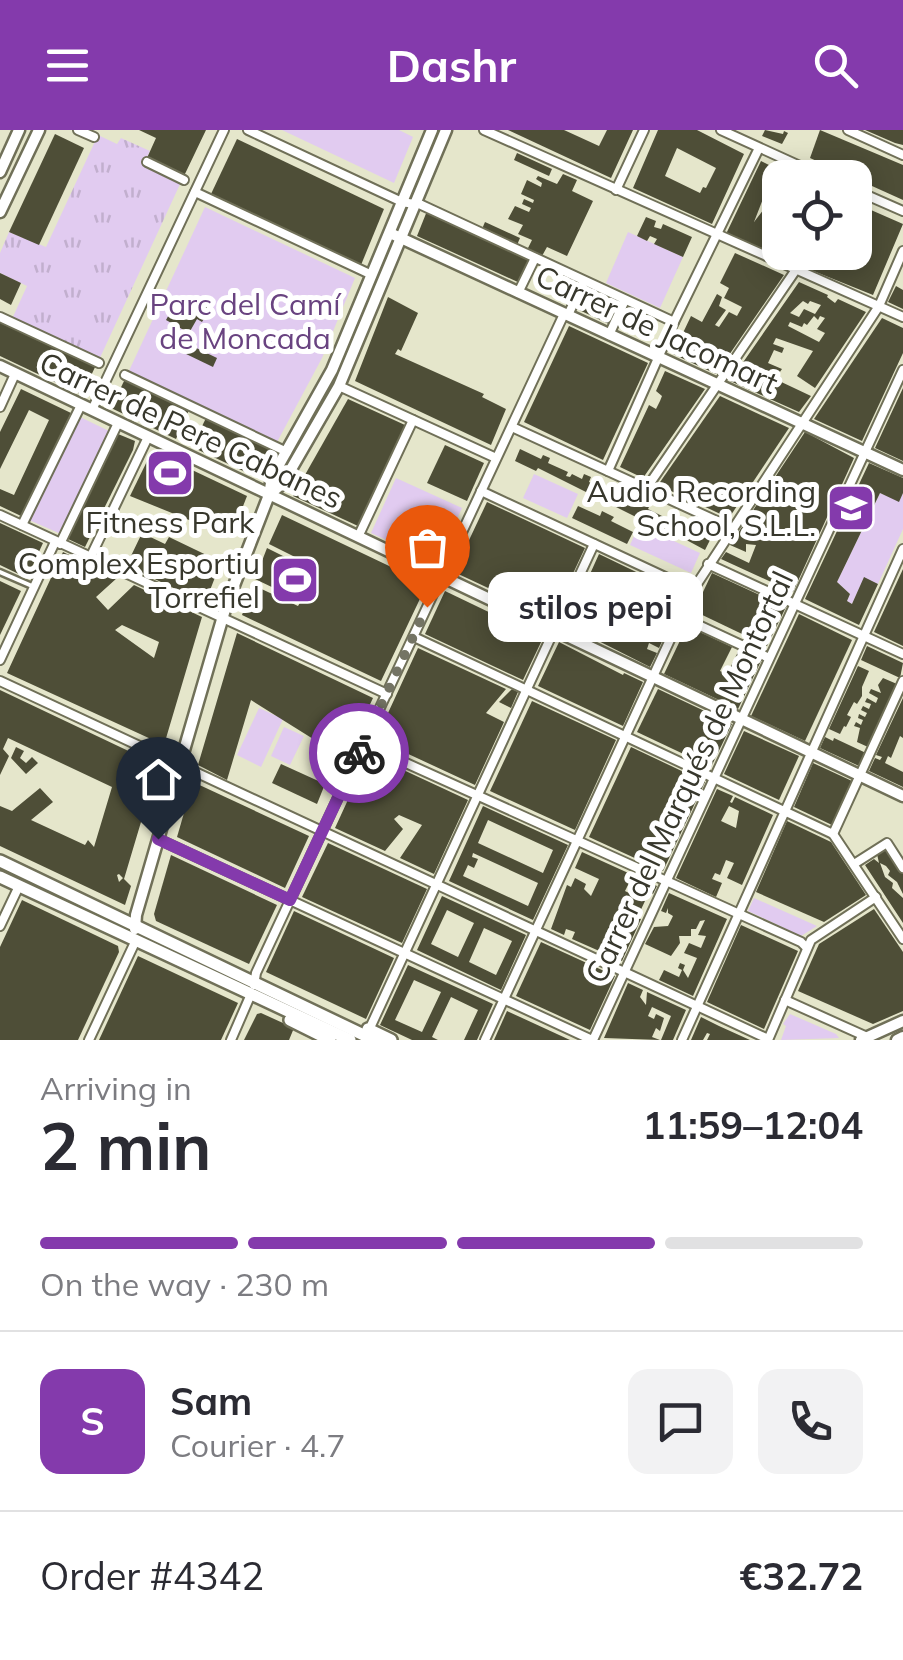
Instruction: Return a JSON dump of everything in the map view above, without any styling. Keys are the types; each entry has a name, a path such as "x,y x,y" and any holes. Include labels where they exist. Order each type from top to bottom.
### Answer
{"main road":[{"path":"0,861 372,1035 391,1040"},
{"path":"0,877 350,1040"},
{"path":"258,999 330,1040"}],"street":[{"path":"0,212 39,130"},
{"path":"78,130 94,138"},
{"path":"22,526 86,408 224,130"},
{"path":"248,130 674,322"},
{"path":"410,202 432,130"},
{"path":"88,1040 136,940 134,924 178,766 222,618 270,495 272,477 332,370 372,274 446,130"},
{"path":"484,130 903,317"},
{"path":"616,190 644,130"},
{"path":"721,130 786,160"},
{"path":"848,130 903,154"},
{"path":"0,172 15,131"},
{"path":"608,471 674,322 759,148"},
{"path":"146,162 184,180"},
{"path":"195,192 372,274"},
{"path":"872,198 903,212"},
{"path":"270,495 283,483 339,386 394,236"},
{"name":"Carrer de Jacomart","path":"394,236 903,470"},
{"path":"485,1040 693,590 879,306 903,251"},
{"path":"518,292 535,258"},
{"path":"646,489 796,272"},
{"path":"892,277 903,282"},
{"path":"230,1040 258,999 249,978 290,900 496,458 584,281"},
{"path":"609,335 625,300"},
{"path":"0,317 98,363"},
{"name":"Carrer de Pere Cabanes","path":"0,366 903,796"},
{"name":"Carrer del Marqués de Montortal","path":"592,1040 903,370"},
{"path":"0,407 16,374"},
{"path":"125,375 287,452"},
{"path":"339,386 496,458"},
{"path":"358,537 413,420"},
{"path":"0,660 118,422"},
{"path":"512,427 732,528"},
{"path":"90,558 148,437"},
{"path":"481,491 693,590"},
{"path":"0,515 387,694"},
{"path":"372,1035 405,953 594,544"},
{"path":"682,1040 903,549"},
{"path":"708,564 903,654"},
{"path":"682,617 770,658"},
{"path":"414,637 833,834 903,939"},
{"path":"0,681 768,1040 810,940 876,898"},
{"path":"833,834 903,681"},
{"path":"364,744 802,942 807,948"},
{"path":"158,839 592,1040"},
{"path":"854,864 886,843 903,868"},
{"path":"0,925 19,886"},
{"path":"786,1000 864,1038 903,1022"},
{"path":"297,1040 303,1027"}],"lane":[{"path":"0,572 34,586"}],"green space":[{"path":"282,130 399,130 413,137 394,183"},
{"path":"98,135 117,144 121,138 150,151 144,163 181,182 99,360 12,319 27,286 0,273 0,253 9,232 46,247"},
{"name":"Parc del Camí de Moncada","path":"205,207 355,278 322,358 276,444 128,373"},
{"path":"628,232 683,257 660,308 606,283"},
{"path":"78,416 109,431 61,534 29,520"},
{"path":"534,474 578,494 567,518 523,498"},
{"path":"396,478 462,508 437,563 371,533"},
{"path":"880,493 899,501 903,493 903,529 878,584 864,578 852,604 847,601 850,594 837,582"},
{"path":"639,525 700,553 691,573 630,545"},
{"path":"259,708 283,719 261,767 237,755"},
{"path":"284,727 304,736 290,765 271,756"},
{"path":"754,898 817,926 801,936 748,911"},
{"path":"790,1014 839,1038 781,1040 786,1026 783,1024"}],"building":[{"path":"139,130 206,130 184,176 147,158 156,138"},
{"path":"508,130 564,130 599,146 607,130 633,130 611,178"},
{"path":"658,130 697,130 744,154 712,224 633,188","holes":["677,148 716,168 700,193 665,176"]},
{"path":"765,130 788,133 782,144 762,136"},
{"path":"820,130 903,165 903,200 872,186 872,160 810,158"},
{"path":"865,130 903,130 903,145 895,143"},
{"path":"55,134 84,148 39,245 9,232"},
{"path":"237,139 384,209 361,265 211,194"},
{"path":"517,153 552,169 549,176 514,160"},
{"path":"761,161 762,201 754,222 762,212 762,250 726,234"},
{"path":"563,174 577,180 572,191 593,201 567,256 547,247 542,256 527,250 532,240 518,234 523,225 508,219 515,206 529,212 531,208 522,204 524,199 533,203 534,200 521,194 527,180 541,187 538,176 557,184"},
{"path":"872,210 903,224 873,295 811,270 872,270"},
{"path":"427,211 531,259 520,283 417,236"},
{"path":"646,217 656,221 654,227 661,229 663,224 692,237 683,257 654,244 657,239 650,236 647,241 637,236"},
{"path":"485,222 520,238 517,245 482,229"},
{"path":"735,253 762,265 762,270 784,275 716,374 673,354 691,316 702,322 717,294 722,297 719,306 726,310 715,325 719,327 729,312 737,316 742,307 724,298 729,288 720,283"},
{"path":"0,273 21,283 11,305 0,299"},
{"path":"799,282 828,295 835,303 838,299 866,312 815,388 797,376 813,351 776,338 773,344 784,348 782,353 774,350 768,363 782,369 775,379 811,396 799,412 730,381","holes":["803,301 808,304 810,301 821,305 815,314 804,309 799,317 790,313","814,316 818,320 820,316 825,318 817,329 825,333 819,342 788,326 790,322 802,327","755,368 769,373 760,386 756,384 758,380 749,376"]},
{"path":"588,285 622,301 611,325 577,309"},
{"path":"896,286 903,290 903,309 888,302"},
{"path":"179,296 200,308 203,303 211,307 189,333 166,320"},
{"path":"388,297 418,313 401,351 398,349 395,354 484,394 482,397 506,409 491,445 355,381"},
{"path":"882,318 903,328 903,353 862,441 814,419"},
{"path":"0,320 96,365 82,395 0,356"},
{"path":"569,326 648,363 603,460 524,422"},
{"path":"188,344 217,358 213,367 184,353"},
{"path":"665,371 705,389 643,478 620,467 649,405 656,409 660,401 662,396 656,391"},
{"path":"125,379 189,410 176,439 111,408"},
{"path":"903,388 903,461 875,448"},
{"path":"21,389 71,413 21,516 0,506 0,489 14,495 49,420 29,410 0,469 0,432"},
{"path":"720,396 789,428 729,518 658,485"},
{"path":"348,399 405,425 358,526 293,496"},
{"path":"206,418 272,449 256,477 192,447"},
{"path":"805,432 854,458 793,592 721,559 726,552 749,563 756,545 746,544 746,552 730,545"},
{"path":"118,434 135,441 133,450 85,547 68,539 70,532"},
{"path":"445,445 484,463 467,501 427,483"},
{"path":"520,449 541,459 543,455 550,458 548,463 568,472 566,476 572,474 582,479 584,474 591,477 589,482 641,506 643,502 650,505 648,509 668,519 670,524 672,520 691,524 690,528 711,538 705,550 638,514 636,517 538,468 536,471 515,461"},
{"name":"Fitness Park","path":"152,451 247,496 231,537 130,496"},
{"path":"869,463 903,478 903,493 899,502 880,493 837,582 850,594 847,601 852,604 864,577 878,584 859,625 805,599"},
{"path":"487,502 585,548 552,618 454,572"},
{"path":"578,506 600,516 602,511 614,517 611,521 633,532 627,544 572,518"},
{"path":"282,515 427,584 381,681 242,615 253,585 298,606 301,601 255,579 267,548 297,563 299,559 269,544"},
{"path":"0,523 43,543 27,578 0,565"},
{"path":"142,533 165,544 169,537 221,562 205,603 121,563 124,555 130,558"},
{"path":"63,552 117,578 96,597 108,610 134,585 202,617 164,745 7,673","holes":["122,625 159,642 154,658 115,630"]},
{"path":"599,554 659,583 645,619 653,623 662,604 654,598 664,586 685,592 659,648 649,643 647,649 657,653 650,667 567,625","holes":["633,625 648,626 643,641 626,632"]},
{"path":"903,569 903,646 874,632"},
{"path":"712,573 786,607 767,646 694,611"},
{"path":"0,581 21,591 0,635"},
{"path":"445,591 543,638 523,680 425,634"},
{"path":"799,614 852,640 805,741 751,716"},
{"path":"687,626 732,647 720,671 727,674 739,650 761,661 738,709 664,674"},
{"path":"237,633 373,698 340,768 312,755 318,742 251,700 227,780 198,765"},
{"path":"559,642 643,682 623,726 538,686"},
{"path":"867,646 903,663 900,678 861,660"},
{"path":"418,648 506,689 486,713 504,722 475,785 376,739"},
{"path":"858,666 869,671 862,696 857,704 854,702 847,715 851,717 840,734 829,729"},
{"path":"883,678 897,684 868,747 857,742 860,728 854,726 856,722 861,725 859,714 865,717 867,713 861,710 863,706 869,709 867,698 876,703 878,698 869,693 871,689 881,693 878,685"},
{"path":"512,689 518,692 511,708 499,702"},
{"path":"658,689 732,724 711,767 637,732"},
{"path":"0,690 158,765 124,879 131,886 125,905 0,846 0,806 12,811 40,788 53,802 31,820 85,845 88,840 94,847 112,787 8,738 3,749 9,756 0,775"},
{"path":"903,698 903,738 900,736 885,763 903,772 903,787 869,771 875,758 882,757 876,755"},
{"path":"532,701 616,740 575,830 490,791"},
{"path":"744,731 799,756 779,800 724,774"},
{"path":"825,737 866,753 859,766 820,748"},
{"path":"16,747 24,751 20,758 26,763 32,757 38,763 26,774 11,758"},
{"path":"631,747 705,782 663,871 589,837"},
{"path":"369,754 468,800 434,874 400,858 422,825 399,815 394,819 403,829 385,851 335,828"},
{"path":"813,763 852,781 832,825 794,807"},
{"path":"281,764 325,784 317,804 272,783"},
{"path":"193,782 309,836 285,888 177,837"},
{"path":"717,789 733,796 732,803 735,797 773,815 742,885 727,878 734,863 726,860 720,875 715,873 712,879 722,883 716,897 676,878","holes":["729,806 739,811 736,828 721,821"]},
{"path":"483,806 568,845 533,920 449,881","holes":["488,820 553,850 543,873 478,843","473,853 538,883 528,906 463,876 468,865 474,868 478,859 472,857"]},
{"path":"787,821 831,842 866,895 824,922 756,892"},
{"path":"328,843 427,889 402,943 302,897"},
{"path":"886,848 903,874 903,894 888,875 890,871 880,863 885,877 893,883 892,888 903,898 903,923 865,865 874,859 879,863 877,854"},
{"path":"582,852 657,886 653,894 629,883 625,891 645,901 622,961 572,939 575,932 566,929 564,935 551,929 567,885 571,887 575,878 586,884 584,889 591,896 599,879 575,868"},
{"path":"171,855 277,905 249,964 156,921 154,914"},
{"path":"669,893 727,919 693,996 659,980 664,970 679,977 680,963 685,965 683,970 688,978 697,958 684,953 689,943 701,948 706,936 698,935 705,920 691,929 691,936 679,936 680,943 671,956 645,944 654,927 668,926 673,916 668,908 666,913 661,911"},
{"path":"442,896 526,935 501,990 417,950","holes":["447,910 474,923 458,957 431,944","484,928 512,941 496,975 469,962"]},
{"path":"22,900 118,946 119,952 78,1040 0,1040 0,947"},
{"path":"874,909 903,952 903,1011 873,1024 798,991 819,944"},
{"path":"294,911 394,958 366,1019 266,972"},
{"path":"741,925 798,951 764,1029 707,1002"},
{"path":"541,942 615,976 590,1030 516,996"},
{"path":"138,956 238,1003 221,1040 99,1040"},
{"path":"408,965 493,1004 477,1040 464,1040 478,1010 451,997 432,1037 438,1040 412,1040 380,1025","holes":["414,980 441,992 422,1032 395,1020"]},
{"path":"628,983 643,990 640,997 646,1005 647,992 686,1010 673,1040 661,1040 671,1016 652,1007 648,1016 664,1018 660,1031 656,1028 652,1037 660,1040 604,1038"},
{"path":"507,1011 570,1040 494,1040"},
{"path":"261,1013 294,1028 289,1040 244,1040"},
{"path":"701,1017 750,1040 707,1040 707,1033 703,1040 691,1040"}],"way so far":[{"path":"359,753 427,607"}],"place":[{"name":"Fitness Park","path":"170,473"},
{"name":"Audio Recording School, S.L.L.","path":"851,508"},
{"name":"Complex Esportiu Torrefiel","path":"295,580"},
{"name":"stilos pepi","path":"427,607"}],"route":[{"path":"158,839 290,900 359,753"}]}
